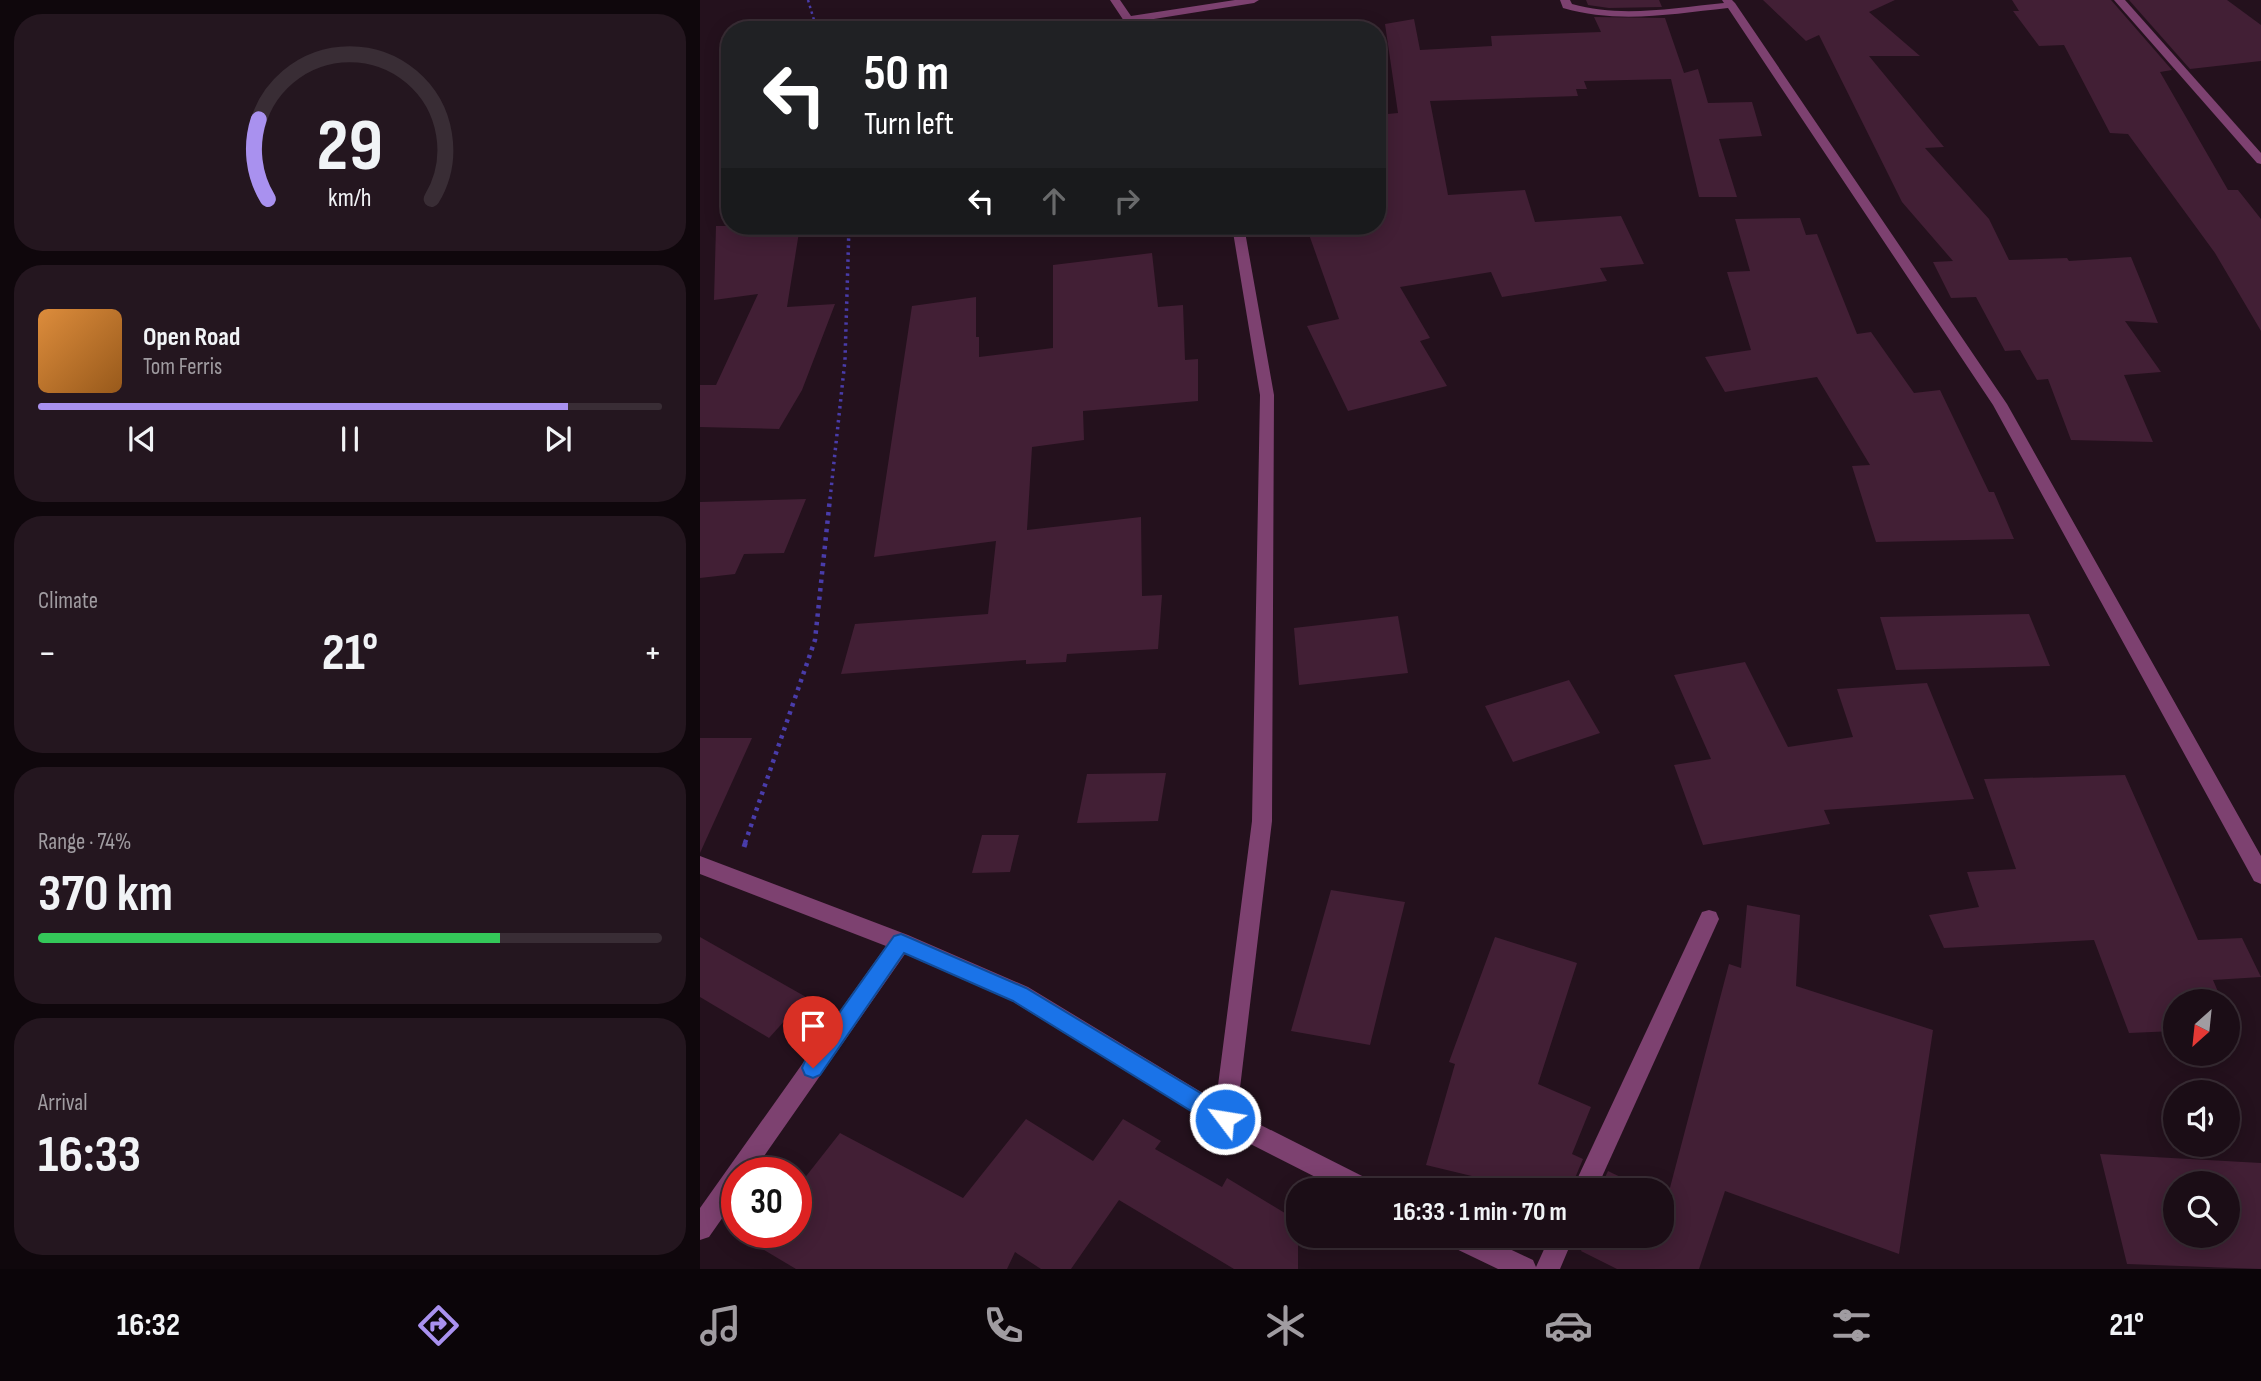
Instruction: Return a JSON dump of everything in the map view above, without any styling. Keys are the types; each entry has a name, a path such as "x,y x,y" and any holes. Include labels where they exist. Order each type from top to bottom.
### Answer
{"street":[{"path":"1115,0 1129,21"},
{"path":"1152,21 1254,0"},
{"path":"1565,0 1567,6 1584,12 1612,15 1729,3 2000,404 2261,876"},
{"path":"2119,0 2261,160"},
{"path":"1225,1119 1262,821 1267,395 1240,235"},
{"path":"700,865 901,942 1020,994 1225,1119 1342,1178"},
{"path":"1590,1178 1709,919"},
{"path":"750,1157 901,942"},
{"path":"700,1228 721,1198"},
{"path":"1481,1248 1524,1269"},
{"path":"1547,1269 1557,1248"}],"path":[{"path":"808,0 814,21"},
{"path":"733,878 815,640 845,360 849,235"}],"building":[{"path":"1586,0 1659,0 1662,7 1609,8 1588,5"},
{"path":"1763,0 1895,0 1869,12 1920,56 1869,56 1944,147 1925,148 1989,219 2009,260 2067,258 2069,261 2131,257 2158,323 2125,321 2161,372 2124,375 2153,442 2071,440 2048,379 2037,380 2020,350 2005,351 1976,297 1951,298 1933,262 1953,261 1902,202 1819,35 1806,41"},
{"path":"2012,0 2111,0 2172,70 2160,72 2228,190 2238,190 2261,219 2261,331 2215,253 2128,134 2110,133 2064,45 2039,46 2013,11 2019,11"},
{"path":"2129,0 2227,0 2261,25 2261,61 2190,69"},
{"path":"1594,17 1665,18 1684,73 1698,69 1708,103 1752,102 1762,136 1719,139 1737,197 1699,197 1671,79 1584,81 1587,89 1576,89 1578,96 1430,101 1448,195 1525,190 1535,222 1621,216 1644,264 1600,268 1607,281 1502,297 1491,272 1400,287 1430,338 1420,341 1447,386 1348,411 1307,326 1339,319 1309,235 1386,235 1386,114 1398,113 1386,24 1414,19 1420,50 1492,46 1491,36 1601,32"},
{"path":"1800,218 1806,235 1817,234 1857,334 1871,332 1914,393 1940,390 1989,492 1994,492 2014,539 1876,542 1852,466 1870,465 1817,377 1725,392 1705,357 1751,350 1727,272 1750,271 1735,219"},
{"path":"716,226 721,226 721,235 799,235 787,307 835,304 802,390 779,429 700,427 700,385 716,385 758,294 714,300"},
{"path":"1152,253 1158,307 1183,305 1185,360 1198,359 1198,401 1083,411 1084,440 1032,447 1027,530 1141,517 1142,596 1162,595 1158,649 1067,654 1066,662 1026,664 1026,660 841,674 855,624 988,614 996,541 874,557 912,306 976,297 979,357 1053,348 1053,265"},
{"path":"806,499 784,553 744,554 735,574 700,578 700,502"},
{"path":"2029,614 2050,666 1896,670 1880,617"},
{"path":"1398,616 1408,673 1299,685 1294,628"},
{"path":"1745,662 1788,747 1853,737 1837,689 1927,683 1974,799 1824,810 1830,824 1703,845 1674,765 1711,759 1674,675"},
{"path":"1569,680 1600,733 1513,762 1485,706"},
{"path":"700,738 752,738 700,853"},
{"path":"1166,773 1158,821 1077,823 1087,774"},
{"path":"2125,775 2198,940 2242,938 2261,977 2213,980 2217,989 2163,989 2163,1032 2129,1033 2094,940 1944,948 1929,915 1979,907 1967,872 2016,869 1984,779"},
{"path":"982,835 1019,835 1010,872 972,873"},
{"path":"1331,890 1405,902 1370,1045 1291,1031"},
{"path":"1747,905 1800,915 1796,986 1933,1030 1899,1254 1725,1191 1699,1269 1617,1269 1581,1251 1582,1248 1674,1248 1673,1178 1729,964 1741,968"},
{"path":"700,937 806,997 769,1038 700,997"},
{"path":"1495,937 1577,963 1538,1084 1591,1107 1572,1154 1583,1159 1575,1178 1480,1178 1426,1165 1455,1064 1449,1062"},
{"path":"1026,1119 1093,1161 1123,1119 1161,1141 1155,1149 1222,1187 1227,1178 1286,1214 1286,1248 1298,1248 1298,1269 1234,1269 1119,1200 1071,1269 1041,1269 1015,1252 1007,1269 796,1269 761,1248 812,1248 812,1169 840,1133 963,1198"},
{"path":"2100,1154 2261,1163 2261,1269 2127,1264"},
{"path":"1608,1171 1623,1178 1605,1178"}],"route":[{"path":"813,1068 901,942 1020,994 1225,1119"}]}
